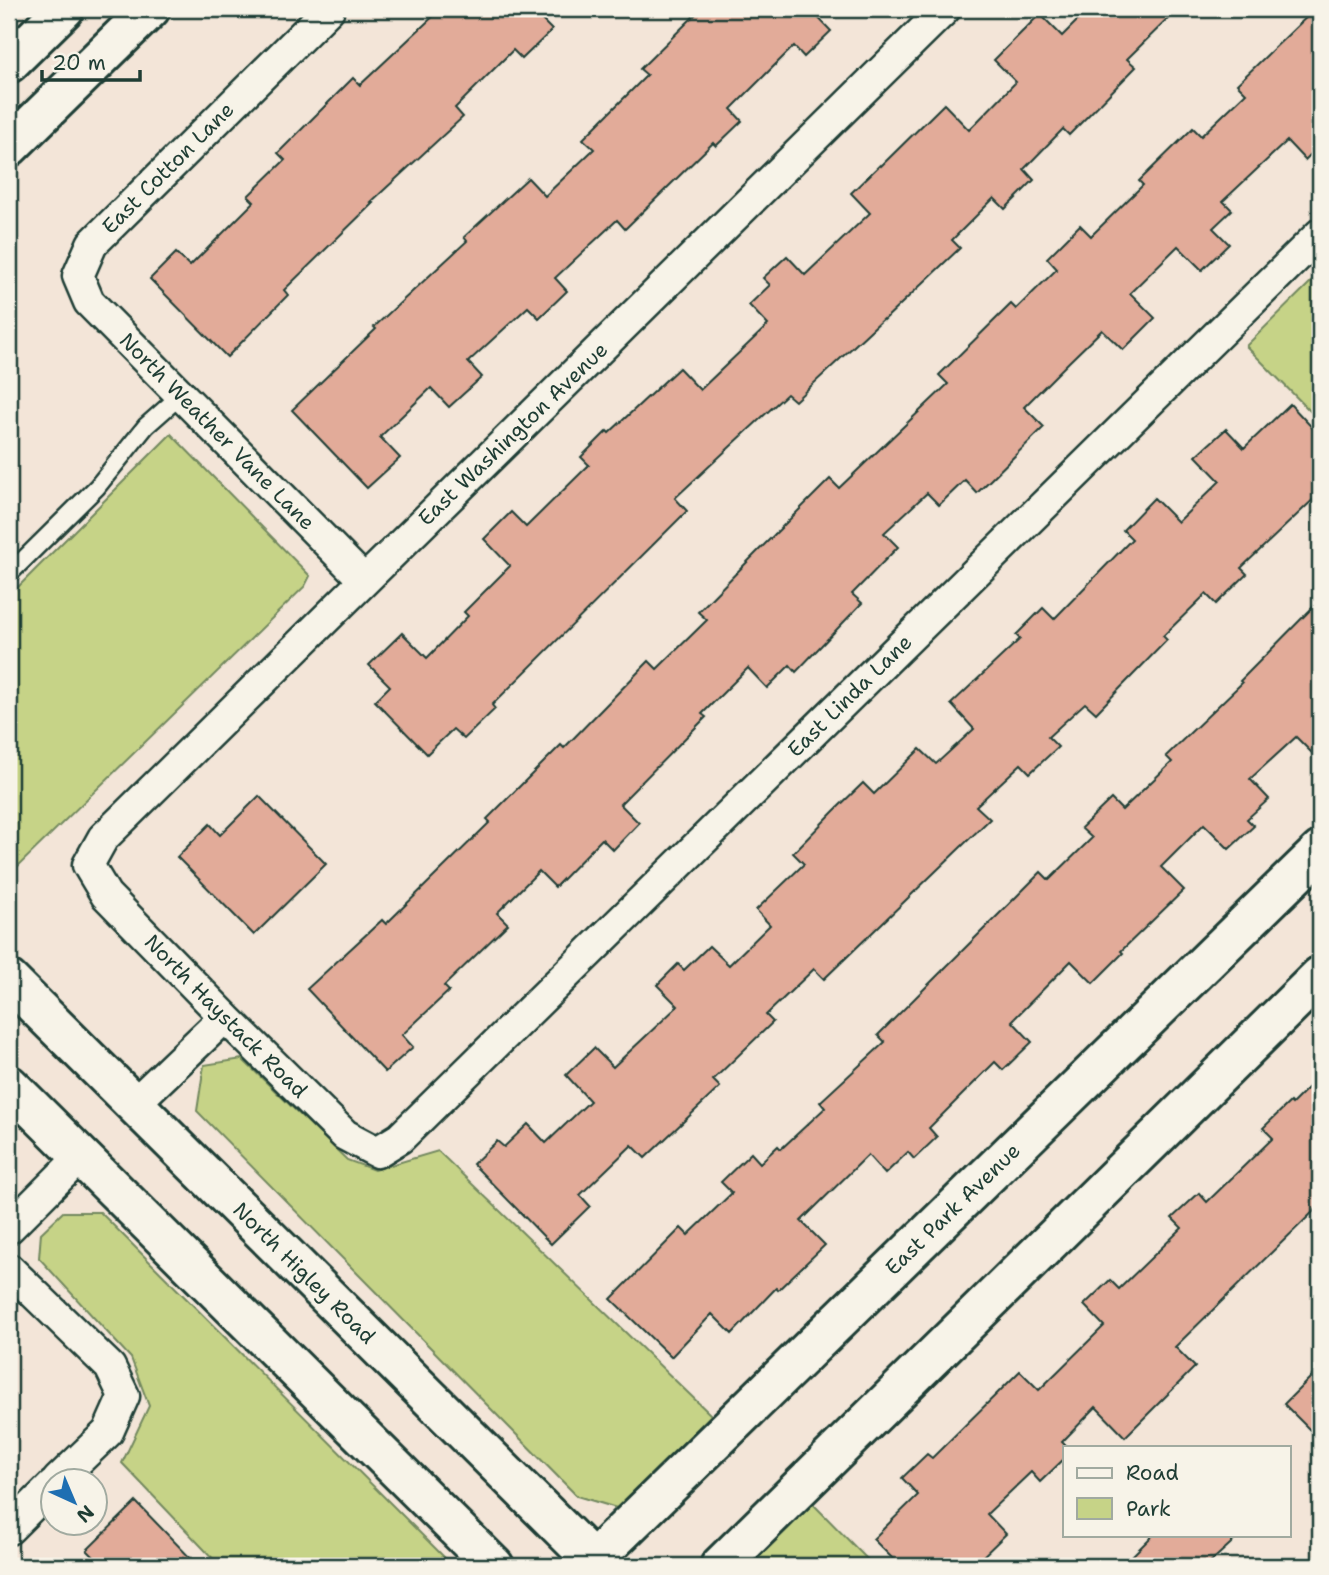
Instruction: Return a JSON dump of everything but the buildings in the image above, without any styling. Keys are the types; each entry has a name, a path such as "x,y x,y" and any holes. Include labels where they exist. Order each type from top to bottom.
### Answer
{"street":[{"path":"9,63 64,9"},
{"path":"9,147 150,9"},
{"name":"East Cotton Lane","path":"78,276 92,244 329,9"},
{"name":"East Washington Avenue","path":"88,865 103,838 946,9"},
{"name":"East Linda Lane","path":"377,1152 400,1138 1320,234"},
{"name":"North Weather Vane Lane","path":"78,276 89,302 364,580"},
{"name":"East Park Avenue","path":"593,1564 1320,851"},
{"name":"North Haystack Road","path":"88,865 106,895 226,1017 345,1135 377,1152"},
{"path":"720,1566 1320,976"},
{"name":"North Higley Road","path":"9,980 593,1564"},
{"path":"134,1104 226,1017"},
{"path":"9,1085 494,1566"},
{"path":"9,1228 81,1156"},
{"path":"9,1269 110,1367 124,1396 108,1432 73,1466"},
{"path":"9,1529 38,1500"}],"lane":[{"path":"9,575 96,487 146,426 181,395"}],"green space":[{"path":"1320,273 1320,421 1246,346"},
{"path":"171,434 310,576 305,586 9,875 9,596"},
{"path":"242,1059 347,1160 374,1170 438,1151 711,1415 620,1509 577,1496 197,1111 204,1065"},
{"path":"63,1212 100,1212 453,1566 220,1566 122,1463 149,1406 131,1358 39,1258 41,1233"},
{"path":"810,1501 874,1566 742,1566"}]}
